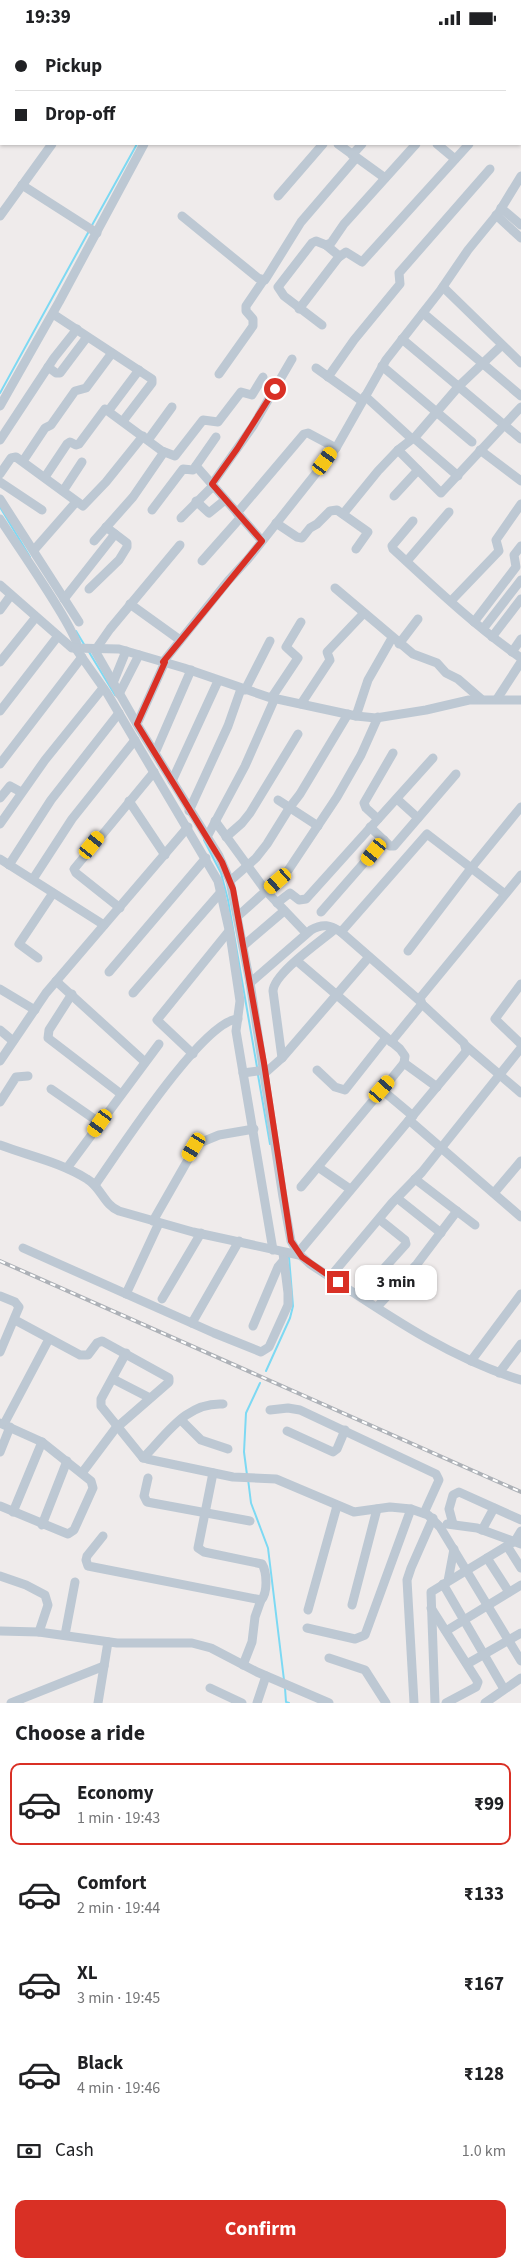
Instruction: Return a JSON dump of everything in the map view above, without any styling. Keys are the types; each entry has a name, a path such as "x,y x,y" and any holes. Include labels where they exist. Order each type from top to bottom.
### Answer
{"street":[{"path":"0,216 51,145"},
{"path":"0,406 53,314 92,230 143,145"},
{"path":"278,196 322,145"},
{"path":"339,145 385,178"},
{"path":"219,374 253,326 253,319 246,311 246,305 263,281 267,279 301,222 354,157 361,145"},
{"path":"326,245 330,243 344,224 415,145"},
{"path":"438,145 456,159"},
{"path":"298,309 338,257 346,252 362,262 468,145"},
{"path":"328,377 354,340 400,284 399,273 490,169"},
{"path":"137,724 164,662 336,447 382,366 443,287 472,245 499,212 521,176"},
{"path":"22,185 92,230"},
{"path":"499,212 521,225"},
{"path":"499,212 521,238"},
{"path":"182,216 263,281"},
{"path":"322,325 284,297 278,287 312,243 316,241 326,245 338,257"},
{"path":"443,287 521,363"},
{"path":"423,313 521,396"},
{"path":"53,314 150,377 152,383 123,421"},
{"path":"0,440 48,367 76,329"},
{"path":"48,367 56,373 60,373 88,337"},
{"path":"402,339 459,386 502,425 521,439"},
{"path":"343,514 398,450 413,439 435,411 502,345"},
{"path":"23,461 45,428 51,425 75,391 84,389 112,353"},
{"path":"180,518 212,485 253,426 292,359"},
{"path":"382,366 472,442"},
{"path":"316,368 364,399 458,476"},
{"path":"45,477 69,442 78,445 104,410 109,410 138,370"},
{"path":"109,410 164,452 175,456 203,421 218,422 240,393 252,395 263,377"},
{"path":"0,474 13,457 23,461 80,505 85,505 172,407"},
{"path":"398,450 441,493 502,425 521,407"},
{"path":"202,561 304,433 308,433 336,447"},
{"path":"152,510 183,469 192,471 216,437"},
{"path":"480,450 521,481"},
{"path":"94,541 133,497 164,452"},
{"path":"63,491 82,462"},
{"path":"196,466 262,541"},
{"path":"394,496 418,470"},
{"path":"0,482 42,510"},
{"path":"12,490 1,501 79,622"},
{"path":"196,501 209,513 226,500"},
{"path":"34,551 76,502"},
{"path":"450,601 499,551 496,540 520,507"},
{"path":"276,523 297,537 302,538 310,528 317,524 332,509 343,514 368,532 356,549"},
{"path":"407,561 450,512"},
{"path":"0,519 76,639 79,651 188,827 218,881 222,892 240,1001 236,1031 257,1072 254,1129 273,1250"},
{"path":"413,521 392,546 482,629 521,658"},
{"path":"89,589 126,550 127,543 106,527"},
{"path":"64,599 115,534"},
{"path":"94,649 180,545"},
{"path":"474,622 516,567 514,555 521,546"},
{"path":"482,629 521,580"},
{"path":"0,585 58,636 79,651 106,647 126,651 191,670 243,689 301,704 352,715 378,717 481,699 521,700"},
{"path":"335,588 396,641 416,656 437,663 446,673 458,679 481,699"},
{"path":"0,610 11,595"},
{"path":"492,637 521,599"},
{"path":"130,604 180,640"},
{"path":"301,704 330,660 327,652 364,613"},
{"path":"0,662 36,617"},
{"path":"230,881 262,851 352,715 368,680 396,641 418,619"},
{"path":"206,837 245,766 274,698 298,658 286,647 301,622"},
{"path":"0,711 58,636"},
{"path":"512,652 521,639"},
{"path":"189,811 243,689 270,641"},
{"path":"23,1248 126,1295 261,1352 267,1350 288,1305 291,1241 257,1072 250,983 230,881 222,862 189,811 94,649"},
{"path":"0,764 79,651"},
{"path":"113,683 126,651"},
{"path":"119,694 139,655"},
{"path":"497,699 521,662"},
{"path":"155,753 191,670"},
{"path":"172,781 218,681"},
{"path":"0,824 21,792 103,688"},
{"path":"9,865 51,800 119,713"},
{"path":"238,916 287,872 351,773 378,717"},
{"path":"226,837 246,818 298,735"},
{"path":"33,879 72,819 135,740"},
{"path":"378,819 366,808 364,803 393,753"},
{"path":"277,903 290,893 300,901 304,901 433,758"},
{"path":"120,908 74,870 154,772"},
{"path":"370,827 390,845 394,846 456,774"},
{"path":"0,798 10,786 21,792"},
{"path":"397,799 418,818"},
{"path":"278,800 318,826"},
{"path":"129,801 165,855"},
{"path":"408,951 472,867 521,807"},
{"path":"215,821 266,891 306,933"},
{"path":"0,1061 56,981 188,827"},
{"path":"282,1058 273,987 278,979 297,961 338,931 425,835 430,834 505,894"},
{"path":"321,912 384,840"},
{"path":"108,972 206,858"},
{"path":"0,859 104,925"},
{"path":"317,1070 334,1087 345,1089 421,1003 421,994 521,875"},
{"path":"133,993 222,892"},
{"path":"38,958 19,944 53,893"},
{"path":"243,946 284,911"},
{"path":"250,983 306,933 321,925 338,931 521,1093"},
{"path":"193,1053 157,1020 229,931"},
{"path":"257,1072 282,1058 369,957"},
{"path":"297,961 403,1052 405,1056 404,1063 301,1187"},
{"path":"56,981 145,1063"},
{"path":"330,1277 415,1179 521,1046 495,1019 521,985"},
{"path":"0,989 34,1010"},
{"path":"72,994 49,1030 48,1038 121,1094"},
{"path":"95,1185 173,1076 193,1053 226,1022 238,1019"},
{"path":"0,1030 13,1041"},
{"path":"67,1168 159,1044"},
{"path":"253,1326 278,1267 350,1189 411,1118 465,1053 466,1046"},
{"path":"404,1063 437,1087"},
{"path":"0,1101 16,1077 28,1076"},
{"path":"51,1089 100,1123"},
{"path":"382,1089 441,1147 521,1217"},
{"path":"126,1295 156,1222 197,1144 219,1135 254,1129"},
{"path":"0,1145 67,1168 95,1185 113,1208 156,1222 290,1255 330,1277 414,1332 471,1361 521,1380"},
{"path":"494,1193 521,1161"},
{"path":"318,1167 350,1189"},
{"path":"415,1179 475,1225"},
{"path":"397,1198 441,1233"},
{"path":"377,1307 417,1264 457,1211"},
{"path":"370,1284 406,1244 405,1240 379,1219"},
{"path":"162,1299 201,1233"},
{"path":"192,1323 238,1241"},
{"path":"471,1361 521,1294"},
{"path":"0,1296 19,1305 16,1320 0,1352"},
{"path":"16,1320 49,1339 86,1356 99,1341 126,1353 169,1378 169,1382 118,1426 82,1473"},
{"path":"0,1452 5,1425 49,1339"},
{"path":"499,1373 521,1343"},
{"path":"126,1353 101,1399 101,1406 143,1458 240,1478 276,1479 354,1512 395,1507 424,1513 435,1521 454,1549 521,1661"},
{"path":"113,1379 150,1398"},
{"path":"143,1458 181,1420 202,1405 223,1404"},
{"path":"270,1410 294,1408 436,1473 439,1480 424,1513"},
{"path":"181,1420 201,1440 228,1449"},
{"path":"0,1506 65,1534 71,1533 93,1488 91,1481 42,1442 5,1425"},
{"path":"287,1431 333,1452 337,1449 345,1430"},
{"path":"13,1512 42,1442"},
{"path":"42,1525 67,1461"},
{"path":"212,1473 198,1548 204,1552 262,1563 265,1570 265,1594 255,1617 252,1642 244,1665"},
{"path":"148,1478 144,1497 147,1503 250,1521"},
{"path":"453,1524 449,1505 456,1493 463,1493 521,1520"},
{"path":"308,1610 337,1506"},
{"path":"482,1530 494,1507"},
{"path":"352,1605 377,1509"},
{"path":"307,1628 355,1639 365,1635 411,1509"},
{"path":"435,1521 482,1530 514,1544"},
{"path":"414,1703 408,1580 411,1568 435,1521"},
{"path":"435,1703 431,1593 487,1558 514,1544 521,1531"},
{"path":"103,1536 87,1556 88,1565 261,1600"},
{"path":"514,1544 521,1568"},
{"path":"454,1549 445,1583 504,1689"},
{"path":"487,1558 509,1592"},
{"path":"0,1576 26,1585 45,1595 48,1605 39,1632"},
{"path":"65,1635 75,1582"},
{"path":"446,1631 521,1585"},
{"path":"431,1607 478,1685 446,1703"},
{"path":"0,1631 39,1632 108,1642 192,1643 211,1648 266,1676 291,1685 329,1703"},
{"path":"467,1664 521,1633"},
{"path":"98,1703 108,1642"},
{"path":"329,1658 366,1670 386,1703"},
{"path":"11,1703 104,1666"},
{"path":"257,1703 266,1676"},
{"path":"485,1703 521,1678"},
{"path":"210,1688 242,1703"}],"waterway":[{"path":"91,227 136,145"},
{"path":"0,393 89,231"},
{"path":"0,507 30,557"},
{"path":"76,631 85,646"},
{"path":"89,652 115,695"},
{"path":"204,840 221,873 228,900 257,1067"},
{"path":"258,1075 270,1144"},
{"path":"266,1371 290,1318 293,1306 289,1257"},
{"path":"247,1475 244,1452 246,1413 260,1383"},
{"path":"248,1479 251,1503 268,1548 284,1680"},
{"path":"285,1688 286,1702 289,1703"}],"railway":[{"path":"0,1261 521,1492"}],"route":[{"path":"275,389 230,461 212,484 262,541 163,662 165,662 152,694 137,724 186,806 219,856 230,881 234,894 264,1063 291,1241 299,1255 338,1282"}]}
